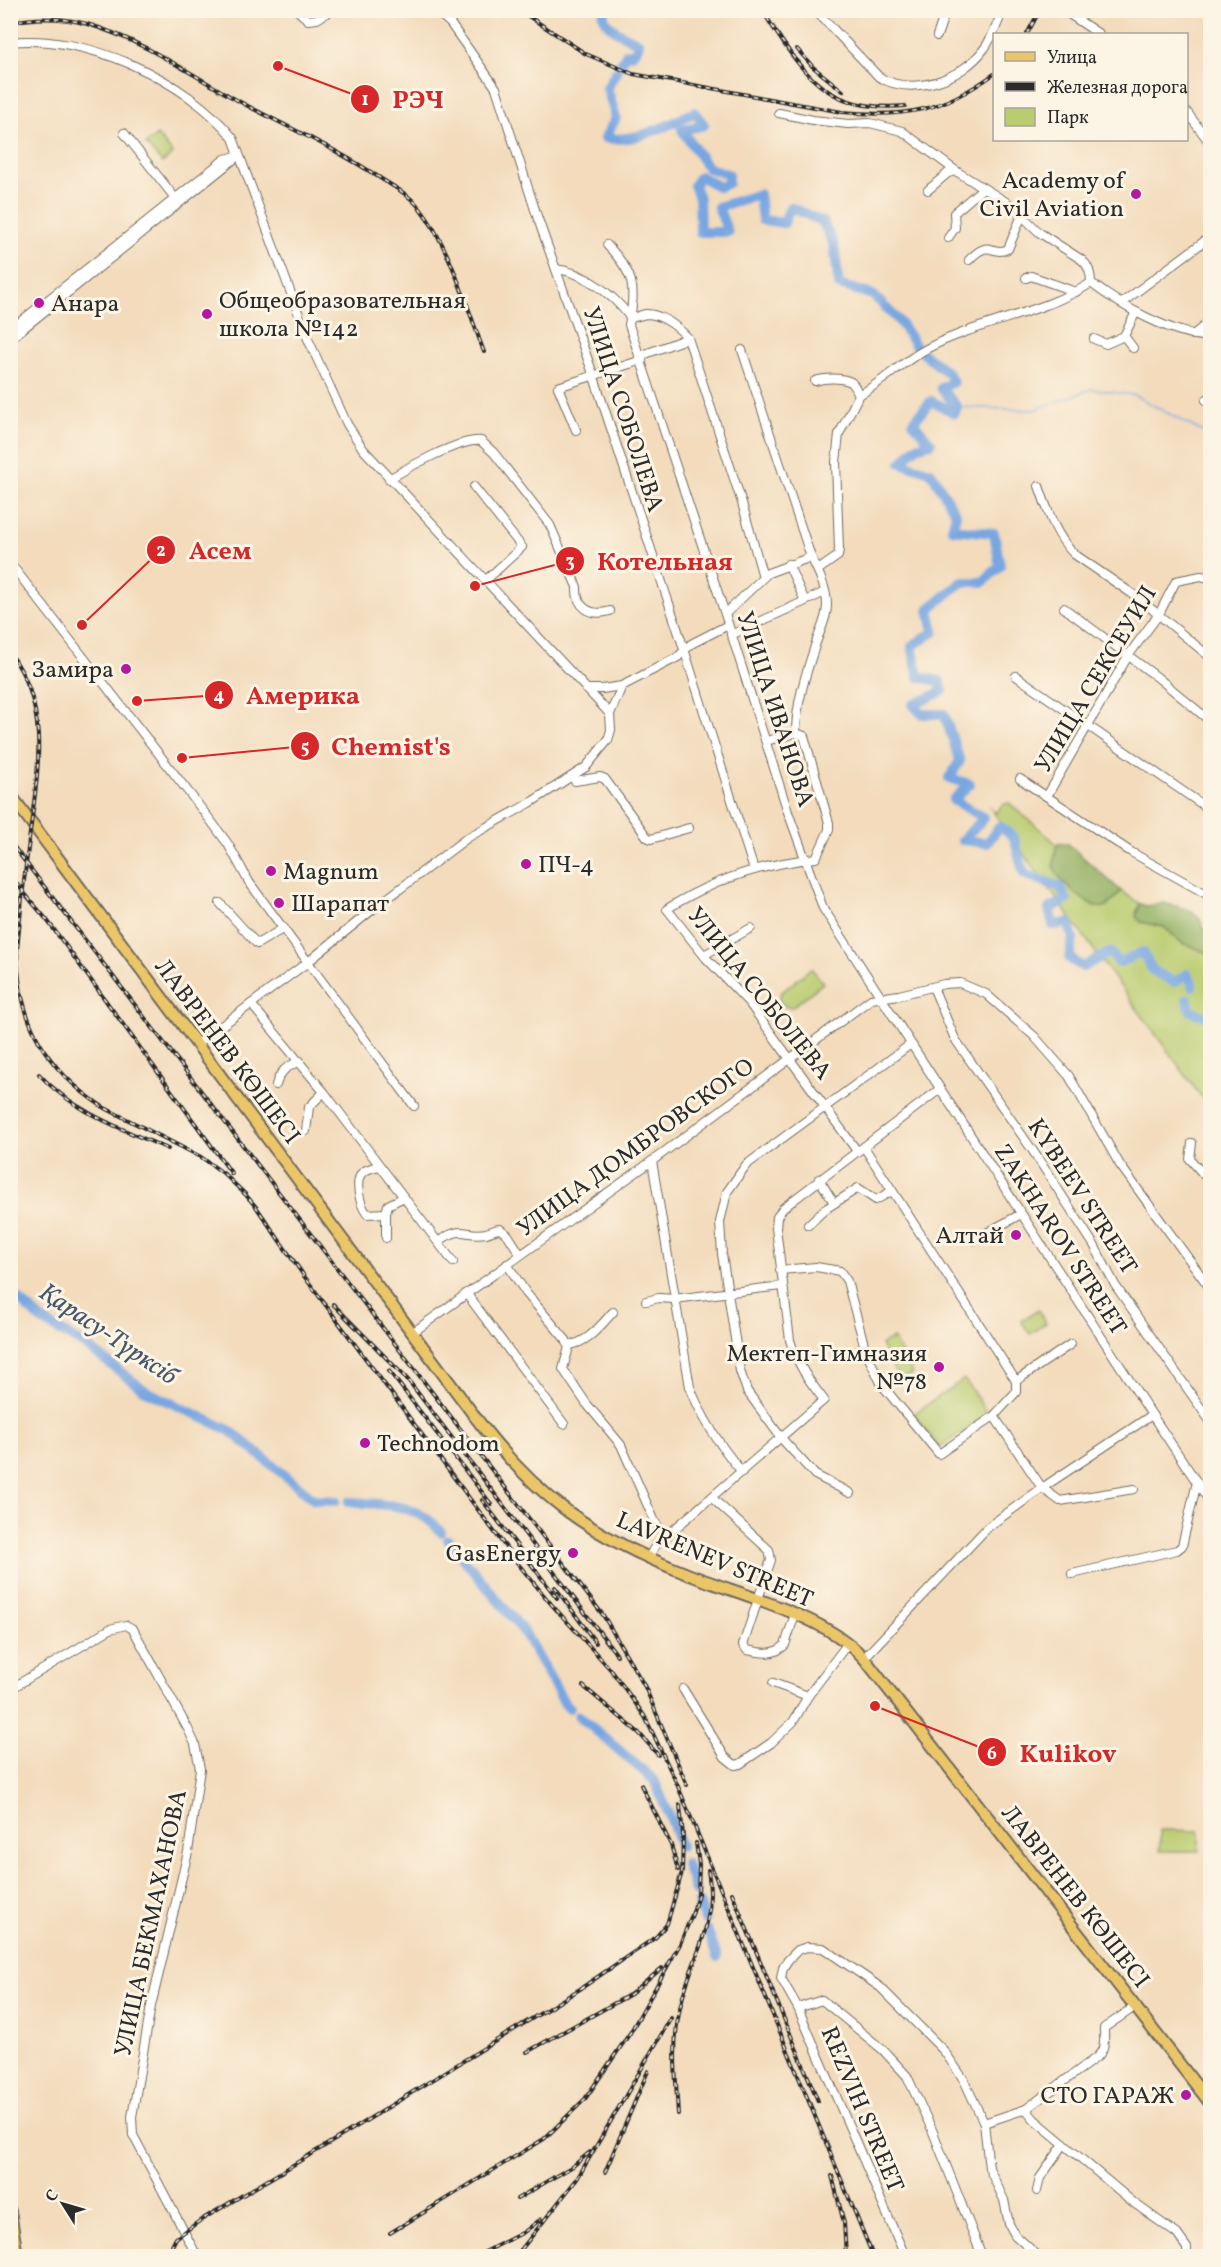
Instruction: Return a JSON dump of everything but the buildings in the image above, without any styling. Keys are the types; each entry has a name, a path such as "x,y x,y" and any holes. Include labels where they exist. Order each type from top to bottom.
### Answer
{"main road":[{"name":"ЛАВРЕНЕВ КӨШЕСІ","path":"10,795 412,1333"},
{"name":"LAVRENEV STREET","path":"412,1333 499,1449 555,1503 585,1525 648,1558 795,1614 848,1643 864,1658"},
{"name":"ЛАВРЕНЕВ КӨШЕСІ","path":"864,1658 1210,2103"},
{"path":"10,2211 17,2256"}],"street":[{"path":"297,10 308,20 317,19 332,10"},
{"name":"УЛИЦА СОБОЛЕВА","path":"435,10 450,23 496,88 538,219 593,374 685,652 754,870"},
{"path":"815,10 879,77 892,84 902,85 935,81 964,69 984,49 1003,10"},
{"path":"937,36 946,10"},
{"path":"1063,10 1098,33"},
{"path":"10,42 42,41 70,45 104,55 157,76 192,100 223,126 232,138 308,339 347,424 363,449 610,714"},
{"path":"779,113 848,124 870,123 892,127 910,136 956,171 1011,205 1040,233 1086,264 1091,274 1091,283"},
{"path":"1188,114 1210,143"},
{"path":"124,133 175,198"},
{"path":"10,330 225,159 238,156"},
{"path":"10,339 238,156"},
{"path":"928,190 948,173 956,171"},
{"path":"948,238 955,228 954,213 983,188"},
{"path":"969,260 979,250 986,247 1003,251 1008,249 1022,215"},
{"path":"1123,302 1210,237"},
{"name":"УЛИЦА ИВАНОВА","path":"607,245 625,267 634,291 629,325 804,859 823,908 881,996"},
{"path":"556,269 580,275 607,293 631,318 645,314 659,317 678,327 688,338 716,419 763,577"},
{"path":"1026,278 1031,276 1076,292"},
{"path":"818,570 838,556 836,462 839,434 859,395 874,387 927,348 982,325 1067,298 1091,283"},
{"path":"1091,283 1136,312 1193,335 1210,337"},
{"path":"1094,339 1106,344 1124,336 1136,312"},
{"path":"1193,335 1210,321"},
{"path":"1124,336 1133,348"},
{"path":"576,430 558,387 641,358 688,338"},
{"path":"742,351 811,556 818,570 827,603 825,618 810,661 799,707 796,733"},
{"path":"815,381 822,379 849,381 859,395"},
{"path":"389,479 405,469 468,440 481,441 500,461 550,525 577,587 576,598 579,604 602,614 610,611"},
{"path":"1039,486 1052,523 1066,546 1159,614 1210,657"},
{"path":"474,487 522,547 485,581"},
{"path":"725,614 763,577 788,564 811,556"},
{"path":"10,564 211,821 228,844 249,882 414,1106"},
{"path":"788,564 805,601"},
{"name":"УЛИЦА СЕКСЕУИЛ","path":"1047,796 1128,656 1159,614 1176,581 1201,576 1210,578"},
{"path":"731,634 825,592"},
{"path":"1064,608 1210,721"},
{"path":"586,689 622,686 685,652 691,644 729,625"},
{"path":"1016,676 1210,810"},
{"path":"197,1044 308,962 467,838 572,777 586,766 608,740 611,730 610,714 622,686"},
{"path":"765,741 796,733 804,736 829,823 829,830 816,858 804,859"},
{"path":"572,777 575,781 600,777 605,779 647,837 651,839 689,828"},
{"path":"1020,779 1131,852 1210,896"},
{"name":"УЛИЦА СОБОЛЕВА","path":"804,859 754,870 705,887 667,909 704,955 738,989 824,1106 892,1191 1016,1381"},
{"path":"220,903 258,944 284,928"},
{"path":"704,955 751,928"},
{"path":"881,996 899,995 960,983 986,994 1052,1053 1070,1076 1120,1165 1210,1288"},
{"name":"KYBEEV STREET","path":"933,987 955,1039 1034,1151 1094,1245 1115,1285 1210,1421"},
{"name":"ZAKHAROV STREET","path":"881,996 1210,1502"},
{"name":"УЛИЦА ДОМБРОВСКОГО","path":"412,1333 652,1161 857,1008 881,996"},
{"path":"251,1004 300,1061 453,1262"},
{"path":"850,1493 815,1475 782,1439 747,1391 740,1371 727,1293 720,1222 727,1192 746,1165 911,1044"},
{"path":"276,1085 284,1068 300,1061"},
{"path":"648,1558 656,1545 782,1439 824,1400 802,1371 794,1354 780,1270 777,1217 783,1208 819,1179 940,1089"},
{"path":"306,1131 309,1107 324,1092"},
{"path":"1192,1143 1190,1159 1210,1182"},
{"path":"652,1161 690,1387 721,1446 742,1472"},
{"path":"379,1166 363,1172 358,1186 363,1209 367,1214 386,1213"},
{"path":"819,1179 834,1203"},
{"path":"808,1225 834,1203 858,1188 876,1200 892,1191"},
{"path":"386,1238 388,1205 404,1197"},
{"path":"974,1240 1021,1214"},
{"path":"439,1241 452,1233 461,1231 485,1233 500,1229 508,1234 520,1254"},
{"path":"507,1264 522,1287 568,1345"},
{"path":"780,1270 816,1267 840,1271 847,1281 866,1352 882,1385 939,1454 993,1416 1016,1392 1016,1381 1071,1344"},
{"path":"646,1300 674,1299 782,1286"},
{"path":"466,1293 564,1424"},
{"path":"568,1345 576,1345 598,1329 613,1312"},
{"path":"568,1345 562,1369 586,1403 621,1445 655,1522 666,1537"},
{"path":"864,1658 988,1527 1152,1415"},
{"path":"993,1416 1042,1488 1057,1499 1063,1501 1134,1489"},
{"path":"1072,1575 1177,1550 1182,1546 1197,1482"},
{"path":"712,1498 769,1550 771,1560 743,1645 747,1650 769,1654 781,1648 795,1614"},
{"name":"УЛИЦА БЕКМАХАНОВА","path":"10,1686 17,1685 110,1629 126,1625 133,1629 195,1744 200,1769 188,1852 151,2006 132,2117 133,2135 197,2256"},
{"path":"683,1689 725,1757 735,1765 748,1760 793,1722 808,1696 848,1643"},
{"path":"773,1683 808,1696"},
{"name":"REZVIH STREET","path":"905,2256 798,2008 781,1978 788,1960 798,1950 807,1947 823,1948 880,1987 944,2051 964,2080 984,2123"},
{"path":"798,2008 822,2000 883,2050 902,2069 933,2132 982,2256"},
{"path":"1038,2256 1015,2235 1009,2224 1004,2200 989,2168 984,2123 1026,2109 1102,2052 1104,2028 1136,2006"},
{"path":"1026,2109 1134,2203 1177,2234 1187,2248 1186,2256"},
{"path":"1037,2191 1040,2178 1064,2144"}],"green space":[{"path":"157,135 173,154 162,163 146,144"},
{"path":"1009,803 1057,844 1054,867 1086,901 1101,908 1113,901 1121,891 1140,904 1136,913 1141,922 1164,927 1182,943 1210,954 1210,1109 989,806 997,812 1002,805"},
{"path":"1067,843 1121,891 1111,903 1104,907 1091,904 1067,886 1056,873 1054,858 1057,844"},
{"path":"1162,903 1183,908 1197,916 1210,936 1210,954 1182,943 1164,927 1141,922 1136,917 1140,904 1147,906"},
{"path":"811,968 823,983 792,1007 783,1006 779,1000 781,993"},
{"path":"1038,1310 1046,1323 1030,1334 1021,1321"},
{"path":"893,1338 913,1374 900,1381 881,1345"},
{"path":"964,1379 988,1414 939,1448 914,1414"},
{"path":"1160,1830 1199,1831 1199,1851 1160,1851"}],"waterway":[{"path":"606,10 603,15 609,25 639,43 632,54 627,53 620,65"},
{"path":"616,72 607,88 616,118 605,138 640,136 695,112 704,125 682,130 708,168 728,174 728,183 719,187 700,176 694,185 699,198 700,232 728,232 718,207 759,194 762,220 784,223 790,207 823,222 834,245 839,285 873,295 899,321 916,346"},
{"path":"924,354 948,373 953,382 941,388 957,407 955,413 931,401 913,422 931,443 916,447 901,463 931,472 956,514 952,529 994,533 1000,566 983,582 962,582 929,609 934,632 912,646 919,677 940,681 943,691 913,705 922,714 944,714 960,761 949,778 970,784 953,800 984,818 962,840 987,843 1000,826 1014,837 1024,874 1060,887 1067,900 1049,909 1053,925 1069,923 1073,939 1069,958 1083,967 1110,952 1119,963 1143,952 1152,970 1174,982 1187,974 1192,986"},
{"path":"957,407 1034,410 1092,389 1134,395 1210,436"},
{"path":"1187,999 1191,1011 1210,1018"},
{"name":"Қарасу-Түрксіб","path":"10,1291 40,1319 86,1346 146,1391 229,1430 315,1500 336,1501"},
{"name":"Қарасу-Түрксіб","path":"349,1502 387,1505 411,1510 432,1522 441,1532"},
{"name":"Қарасу-Түрксіб","path":"448,1540 524,1632 565,1704 570,1708"},
{"name":"Қарасу-Түрксіб","path":"579,1716 654,1780 680,1846"},
{"name":"Қарасу-Түрксіб","path":"686,1863 695,1891"},
{"name":"Қарасу-Түрксіб","path":"699,1903 705,1920"},
{"name":"Қарасу-Түрксіб","path":"708,1932 717,1957"}],"railway":[{"path":"519,10 586,54 633,74 842,112 885,114 923,109 958,96 993,75"},
{"path":"762,10 803,69 818,84 834,95 854,103 905,106"},
{"path":"1028,33 1040,10"},
{"path":"10,22 29,19 68,20 87,24 128,39 244,104 332,149 402,192 419,207 439,239 456,276 484,352"},
{"path":"797,49 813,67 843,91"},
{"path":"10,653 32,697 37,720 38,768 17,951 23,1000 29,1021 39,1041 65,1076 103,1107 201,1157 223,1173 245,1194 519,1565 611,1670 645,1717 677,1784 873,2256"},
{"path":"10,842 603,1615 645,1687 687,1785"},
{"path":"10,876 47,920 232,1174"},
{"path":"39,1074 67,1099 83,1109 168,1149"},
{"path":"333,1304 408,1380 617,1655"},
{"path":"389,1371 491,1504"},
{"path":"482,1500 557,1598"},
{"path":"555,1587 596,1643"},
{"path":"583,1686 639,1733 658,1755"},
{"path":"641,1785 671,1845 678,1870"},
{"path":"167,2256 176,2238 201,2220 580,1989 656,1937 667,1924 682,1872 683,1836 680,1805"},
{"path":"390,2233 544,2139 585,2099 630,2033 680,1944 698,1894 699,1864 696,1843"},
{"path":"678,2114 675,2063 677,2025 684,1994 706,1927 710,1891 708,1870"},
{"path":"732,1893 818,2101"},
{"path":"527,2052 631,1994 662,1968"},
{"path":"516,2256 577,2179 671,2018"},
{"path":"605,2172 648,2071"},
{"path":"517,2199 573,2166 590,2152"},
{"path":"832,2176 844,2223 846,2256"},
{"path":"477,2256 524,2232 541,2219"}],"place":[{"name":"РЭЧ","path":"278,66"},
{"name":"Academy of Civil Aviation","path":"1136,194"},
{"name":"Анара","path":"39,303"},
{"name":"Общеобразовательная школа №142","path":"207,314"},
{"name":"Котельная","path":"475,586"},
{"name":"Асем","path":"82,625"},
{"name":"Замира","path":"126,669"},
{"name":"Америка","path":"137,701"},
{"name":"Chemist's","path":"182,758"},
{"name":"ПЧ-4","path":"526,864"},
{"name":"Magnum","path":"271,871"},
{"name":"Шарапат","path":"279,903"},
{"name":"Алтай","path":"1016,1235"},
{"name":"Мектеп-Гимназия №78","path":"939,1367"},
{"name":"Technodom","path":"365,1443"},
{"name":"GasEnergy","path":"573,1553"},
{"name":"Kulikov","path":"875,1706"},
{"name":"СТО ГАРАЖ","path":"1186,2095"}]}
